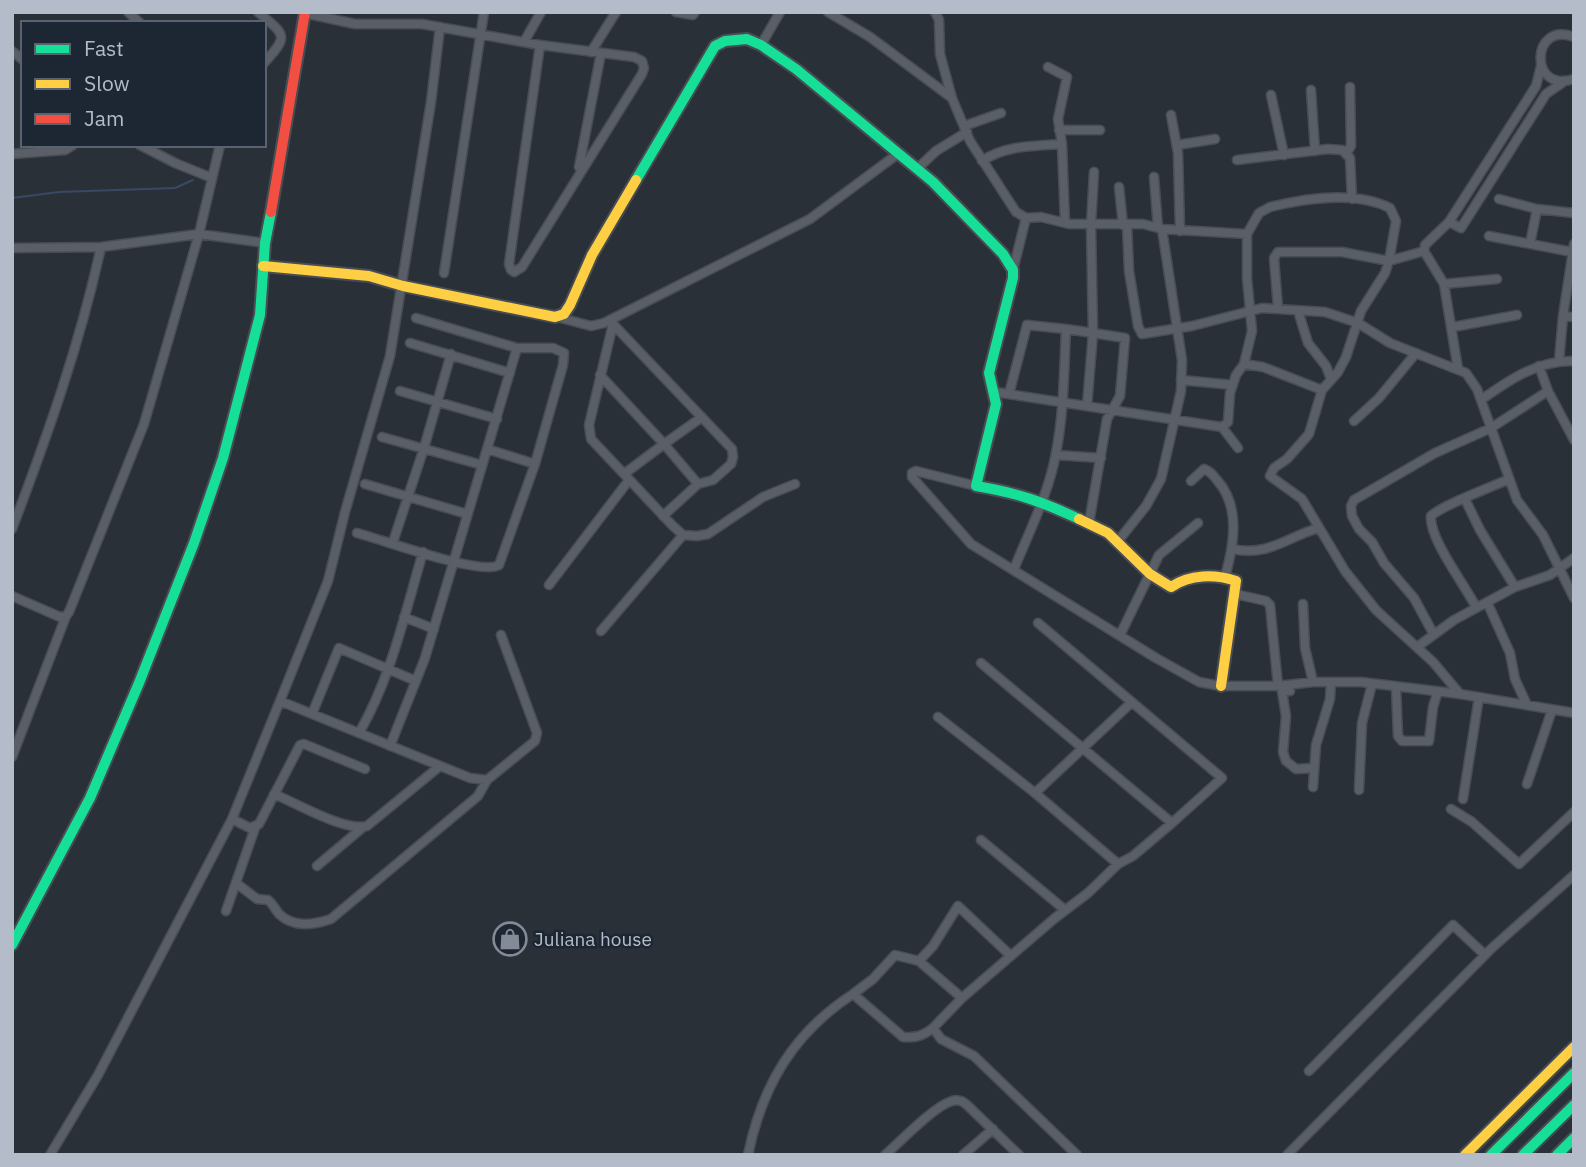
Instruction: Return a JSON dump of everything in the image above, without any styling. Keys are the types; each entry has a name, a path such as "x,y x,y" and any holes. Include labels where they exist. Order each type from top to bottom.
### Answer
{"main road":[{"path":"12,945 90,798 194,543 223,458 260,315 265,243 282,158 304,13"},
{"path":"263,266 385,278 403,286 555,317 564,314 592,255 715,46 735,39 747,39 761,45 796,69 917,169 1003,254 1013,270 989,373 996,404 976,486 1014,492 1089,523 1108,533 1150,574 1171,587 1178,581 1226,577 1236,580 1221,686"},
{"path":"1469,1152 1574,1047"},
{"path":"1491,1155 1574,1073"},
{"path":"1523,1155 1574,1105"},
{"path":"1557,1155 1574,1138"}],"street":[{"path":"258,12 279,30 282,37 279,47 266,61"},
{"path":"444,273 484,12"},
{"path":"524,42 541,12"},
{"path":"578,174 596,53 616,12"},
{"path":"676,12 685,16 695,12"},
{"path":"761,45 780,12"},
{"path":"828,12 870,37 952,99"},
{"path":"935,12 939,20 940,54 952,99 982,161 1016,212 1026,218 1041,217 1065,223 1143,225 1180,231 1247,234"},
{"path":"304,13 355,24 422,24 482,36 634,57 642,61 645,68 522,267 514,272 511,270 511,250 540,45"},
{"path":"50,1155 98,1075 232,819 328,581 390,356 432,102 440,27"},
{"path":"1458,369 1444,284 1424,251 1425,245 1449,222 1536,86 1544,45 1548,40 1574,27"},
{"path":"1562,34 1574,37"},
{"path":"1541,66 1551,78 1569,80"},
{"path":"1048,67 1067,77 1059,113 1065,223"},
{"path":"1449,222 1461,228 1546,94 1569,80"},
{"path":"1347,152 1351,146 1350,87"},
{"path":"1311,90 1315,151"},
{"path":"1271,95 1283,155"},
{"path":"917,169 965,129 1001,113"},
{"path":"1171,115 1177,145 1180,231"},
{"path":"1059,130 1100,130"},
{"path":"1177,145 1215,139"},
{"path":"982,161 995,153 1014,148 1062,144"},
{"path":"12,154 65,150 70,147"},
{"path":"144,147 212,178"},
{"path":"12,757 144,424 199,234 220,147"},
{"path":"1237,160 1328,149 1347,152"},
{"path":"1347,152 1352,167 1352,199"},
{"path":"555,317 591,326 611,322 810,219 898,153"},
{"path":"1087,406 1093,333 1091,225 1094,172"},
{"path":"1118,541 1146,506 1161,480 1181,380 1178,329 1154,177"},
{"path":"1119,187 1139,330 1147,334 1178,329 1252,309 1325,312 1358,323 1390,343 1458,369 1470,377 1517,500 1543,536 1574,598"},
{"path":"1222,427 1228,422 1233,385 1244,364 1252,331 1247,278 1247,234 1259,213 1270,207 1286,204 1352,199 1381,204 1395,214 1396,221 1385,273 1366,301 1346,357 1322,390 1309,434 1287,460 1274,467 1269,474 1301,499 1345,571 1376,610 1433,662 1460,694"},
{"path":"1499,199 1537,209 1574,213"},
{"path":"1530,244 1537,209"},
{"path":"1013,270 1026,218"},
{"path":"12,248 101,247 199,234 265,243"},
{"path":"1489,236 1530,244 1573,248 1559,361"},
{"path":"12,530 51,427 101,247"},
{"path":"1278,308 1274,258 1278,251 1342,252 1389,261 1424,251"},
{"path":"1444,284 1497,279"},
{"path":"1298,310 1308,343 1326,366 1331,379"},
{"path":"1453,327 1517,314"},
{"path":"1563,316 1574,317"},
{"path":"357,533 453,561 489,569 499,565 535,464 563,365 564,353 553,348 517,348 416,318"},
{"path":"611,322 590,439 683,535 708,534 763,497 794,484"},
{"path":"611,322 732,449 731,464 713,480 698,484 663,516"},
{"path":"1009,394 1027,325 1125,338 1120,396 1110,410 1089,523"},
{"path":"1014,569 1056,455 1063,401 1066,329"},
{"path":"410,342 510,373"},
{"path":"390,746 433,629 517,348"},
{"path":"1354,421 1379,398 1416,353"},
{"path":"393,542 451,354"},
{"path":"1481,400 1504,383 1539,366 1559,361 1574,361"},
{"path":"1244,364 1263,367 1322,390"},
{"path":"1539,366 1548,391 1572,429 1574,440"},
{"path":"600,375 698,484"},
{"path":"1181,380 1233,385"},
{"path":"400,391 497,419"},
{"path":"1433,634 1414,597 1390,571 1359,529 1351,506 1354,500 1435,453 1490,428 1548,391"},
{"path":"995,392 1222,427 1238,448"},
{"path":"549,585 626,477 664,444 702,417"},
{"path":"382,437 482,465"},
{"path":"487,449 535,464"},
{"path":"1056,455 1101,458"},
{"path":"1191,481 1204,469 1228,492 1234,524 1233,550 1226,577"},
{"path":"976,486 916,471 912,473 912,477 925,493 971,544 1199,682 1221,686 1278,686 1313,682 1372,684 1460,694 1574,713"},
{"path":"1476,607 1431,528 1431,516 1440,508 1509,479"},
{"path":"365,484 467,514"},
{"path":"1465,499 1480,530 1515,587"},
{"path":"1120,635 1159,555 1198,523"},
{"path":"1233,550 1249,551 1278,546 1318,528"},
{"path":"601,631 683,535"},
{"path":"359,733 368,719 388,668 423,552"},
{"path":"1417,647 1476,607 1515,587 1550,575 1574,558"},
{"path":"1235,594 1266,601 1270,605 1278,686"},
{"path":"12,596 60,617 66,616"},
{"path":"1488,602 1510,653 1515,680 1527,705"},
{"path":"1303,604 1305,648 1313,682"},
{"path":"404,617 433,629"},
{"path":"852,994 903,1037 913,1038 925,1034 962,998 1222,778 1038,623"},
{"path":"281,701 470,778 487,779 493,777 535,741 537,733 501,635"},
{"path":"312,714 339,648 416,681"},
{"path":"981,663 1172,823"},
{"path":"1313,787 1318,735 1330,699 1331,682"},
{"path":"1302,684 1295,690 1282,691 1286,716 1283,752 1286,761 1296,769 1313,768"},
{"path":"1359,790 1362,723 1372,684"},
{"path":"1396,687 1398,736 1402,741 1429,741 1438,691"},
{"path":"1463,799 1479,697"},
{"path":"1035,793 1132,702"},
{"path":"1527,784 1552,709"},
{"path":"938,717 1035,793 1118,864"},
{"path":"226,911 255,828 300,745 304,744 365,769"},
{"path":"317,866 440,766"},
{"path":"236,883 257,899 268,900 280,915 292,922 301,925 331,919 478,796 487,779"},
{"path":"274,794 348,826 362,828"},
{"path":"1451,809 1472,822 1519,864 1574,812"},
{"path":"232,819 255,828"},
{"path":"981,840 1066,910"},
{"path":"1287,1155 1485,955 1574,875"},
{"path":"919,961 933,946 958,906 1011,956"},
{"path":"1308,1071 1453,925 1485,955"},
{"path":"748,1155 757,1115 786,1056 833,1007 880,972 895,955 919,961 962,998"},
{"path":"933,1028 941,1039 974,1056 1077,1155"},
{"path":"885,1155 951,1101 963,1101 1018,1155"},
{"path":"963,1155 993,1129"}],"waterway":[{"path":"12,198 59,192 175,188 193,180"}],"traffic: fast":[{"path":"636,180 715,46 725,41 747,39 761,45 796,69 933,182 1003,254 1013,270 1013,278 989,373 996,404 976,486 1029,498 1079,519"},
{"path":"12,945 90,798 194,543 223,458 260,315 265,243 271,212"},
{"path":"1491,1155 1574,1073"},
{"path":"1523,1155 1574,1105"},
{"path":"1557,1155 1574,1138"}],"traffic: slow":[{"path":"263,266 369,276 403,286 555,317 564,314 570,305 592,255 636,180"},
{"path":"1079,519 1108,533 1150,574 1171,587 1203,576 1236,581 1221,686"},
{"path":"1465,1155 1574,1047"}],"traffic: jam":[{"path":"271,212 305,12"}],"place":[{"name":"Juliana house","path":"510,939"}]}
